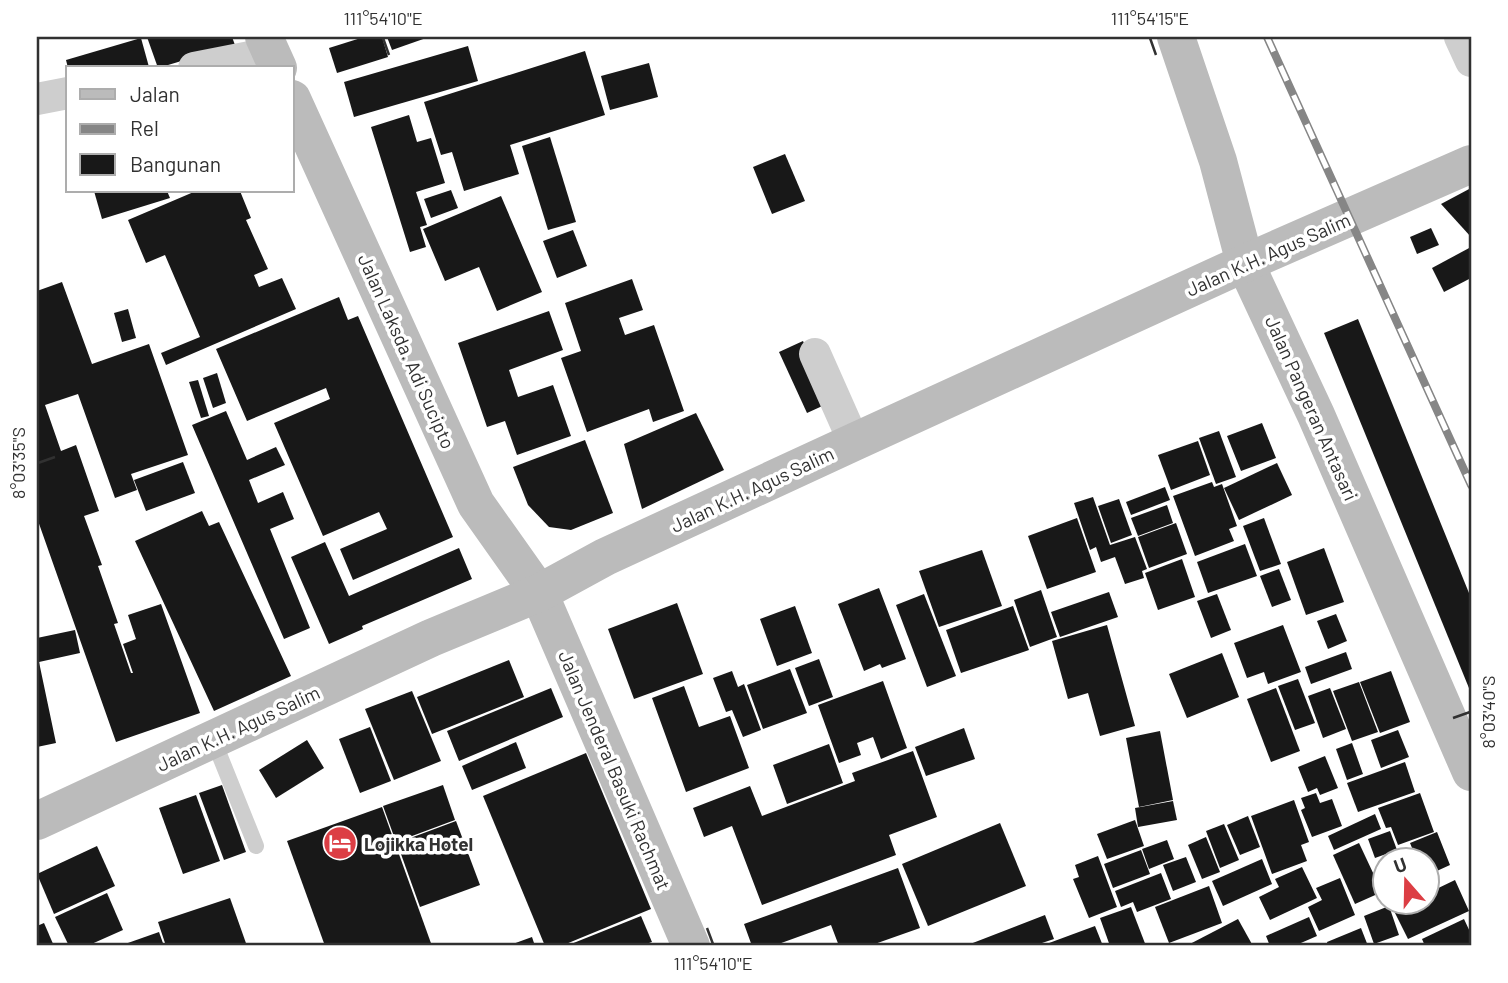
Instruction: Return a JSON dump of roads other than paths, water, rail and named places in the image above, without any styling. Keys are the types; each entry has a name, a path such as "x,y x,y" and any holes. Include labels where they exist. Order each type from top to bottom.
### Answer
{"street":[{"name":"Jalan Pangeran Antasari","path":"1176,37 1218,161 1245,263 1316,415 1471,772"},
{"path":"1460,37 1471,61"},
{"path":"204,66 271,53"},
{"path":"37,99 66,93"},
{"name":"Jalan Laksda. Adi Sucipto","path":"294,103 476,504 539,593"},
{"name":"Jalan K.H. Agus Salim","path":"37,821 430,638 539,593 605,557 854,442 1245,263 1471,164"},
{"path":"815,354 854,442"},
{"name":"Jalan Jenderal Basuki Rachmat","path":"539,593 691,946"}],"lane":[{"path":"213,739 256,846"}],"railway":[{"path":"1267,37 1471,485"}],"place":[{"name":"Lojikka Hotel","path":"340,843"}]}
